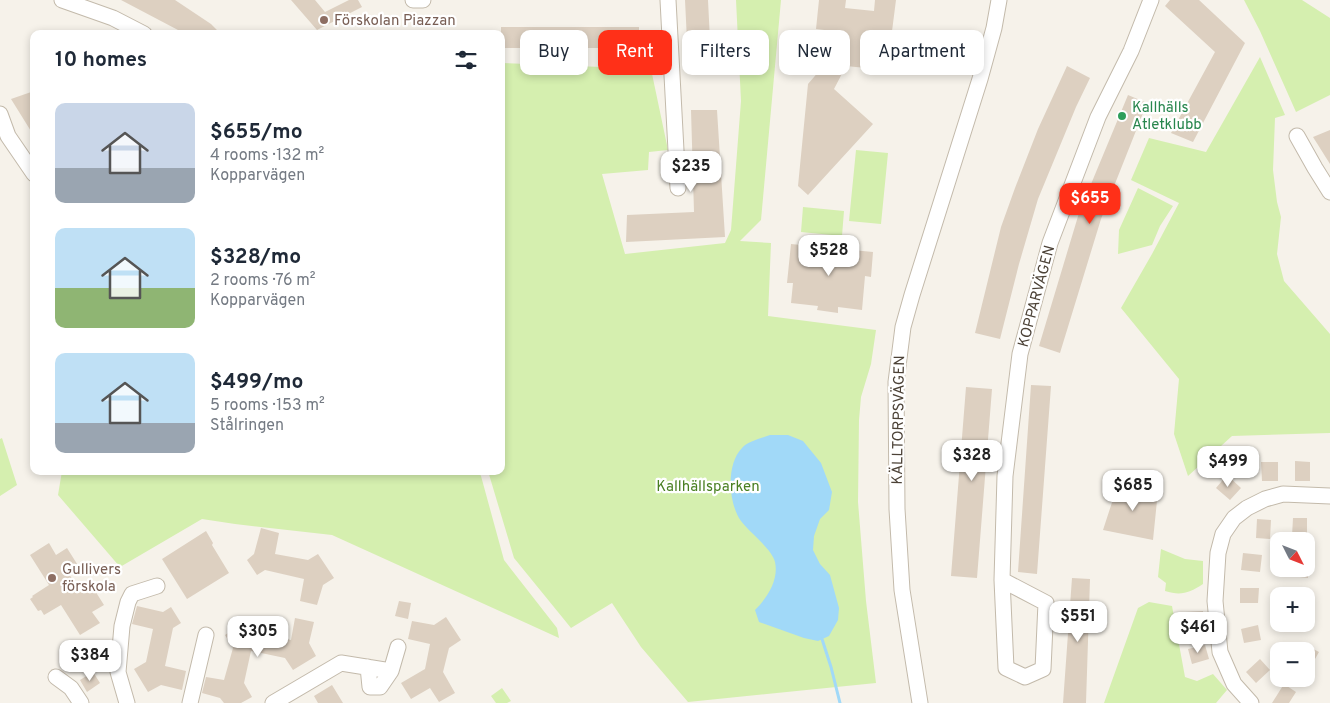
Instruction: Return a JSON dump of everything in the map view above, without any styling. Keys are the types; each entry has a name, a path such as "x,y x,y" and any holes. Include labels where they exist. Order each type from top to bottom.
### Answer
{"street":[{"path":"62,0 113,18 136,30"},
{"path":"413,0 423,0"},
{"path":"668,0 678,188"},
{"name":"KÄLLTORPSVÄGEN","path":"920,703 902,590 898,530 896,382 899,351 903,327 912,295 980,79 994,28 999,0"},
{"name":"KOPPARVÄGEN","path":"1002,580 1046,603 1043,669 1026,677 1006,668 1002,580 1005,476 1020,354 1050,243 1098,117 1132,51 1150,0"},
{"path":"0,114 8,136 30,168"},
{"path":"1297,136 1330,192"},
{"path":"1252,703 1234,684 1220,652 1215,602 1218,552 1222,534 1234,518 1247,508 1265,499 1283,494 1330,496"},
{"path":"127,703 118,672 122,626 128,602 132,594 157,586"},
{"path":"190,703 206,635"},
{"path":"273,703 341,663 391,671 398,647"},
{"path":"56,676 70,688 82,703"}],"green space":[{"name":"Kallhällsparken","path":"736,0 781,0 761,220 740,241 771,243 768,316 876,330 871,364 861,397 858,502 866,601 876,683 688,702 641,647 612,603 571,628 514,558 489,475 505,475 505,63 520,64 520,75 588,75 588,66 598,67 598,75 652,75 668,150 649,152 648,170 602,174 625,254 725,243 731,230 741,101 740,75 769,75 769,30 737,30"},
{"path":"1244,0 1302,0 1330,18 1330,95 1296,112"},
{"path":"1260,57 1285,115 1275,118 1273,170 1281,217 1277,254 1284,281 1330,334 1330,433 1232,436 1188,476 1174,434 1179,379 1121,308 1179,203 1131,180 1149,138 1206,152"},
{"path":"856,150 888,153 881,224 849,221"},
{"path":"1138,188 1173,206 1160,226 1152,245 1118,254 1119,230"},
{"path":"803,207 844,211 842,236 801,232"},
{"path":"2,438 17,485 0,496 0,439"},
{"path":"61,475 480,475 504,560 557,628 559,638 332,535 202,519 120,567 58,495"},
{"path":"1161,549 1185,559 1203,561 1203,584 1185,593 1165,591 1166,583 1158,577"},
{"path":"1149,602 1172,606 1185,677 1197,681 1213,674 1227,690 1216,703 1104,703 1138,608"},
{"path":"502,688 511,701 496,703 491,696"}],"water":[{"path":"770,435 788,435 803,441 821,463 832,492 829,510 820,519 814,536 813,550 820,564 830,575 839,608 838,620 829,636 818,641 759,622 755,610 764,600 774,582 775,562 770,552 741,521 737,513 731,494 731,473 733,464 742,448 751,442"}],"building":[{"path":"121,0 175,0 217,30 178,30"},
{"path":"291,0 315,0 325,12 349,0 358,0 362,7 317,30"},
{"path":"685,0 708,0 710,30 686,30"},
{"path":"819,0 846,0 845,8 874,11 875,0 896,0 892,30 860,30 860,67 850,66 850,30 816,29"},
{"path":"1170,0 1199,0 1245,43 1193,142 1171,133 1215,52 1165,6"},
{"path":"501,27 639,27 639,30 598,30 598,48 588,48 588,30 520,30 520,48 505,48 505,30 501,30"},
{"path":"1067,66 1090,78 1038,199 1000,339 975,333 1001,227 1038,129"},
{"path":"816,75 841,75 834,89 873,124 808,195 798,186 808,84"},
{"path":"30,92 30,130 11,99"},
{"path":"1128,95 1147,103 1101,219 1060,353 1039,346 1079,213"},
{"path":"691,110 717,110 725,237 626,242 627,215 694,212"},
{"path":"1330,130 1330,164 1313,137"},
{"path":"791,244 873,252 871,277 865,276 862,310 838,307 838,313 817,310 818,306 791,303 793,283 787,283"},
{"path":"1031,385 1051,386 1037,574 1018,572"},
{"path":"966,387 992,389 977,578 951,576"},
{"path":"1295,461 1310,462 1310,481 1295,481"},
{"path":"1261,462 1278,462 1278,481 1262,481"},
{"path":"1227,475 1241,488 1230,500 1216,488"},
{"path":"1118,484 1158,491 1153,540 1103,530"},
{"path":"1293,518 1307,518 1307,532 1292,532"},
{"path":"1257,519 1271,520 1270,539 1256,538"},
{"path":"261,528 279,533 275,554 308,560 318,554 334,578 323,585 317,605 300,601 304,579 265,570 257,575 247,560 254,554"},
{"path":"206,531 229,573 187,599 162,559"},
{"path":"49,543 56,555 67,548 79,567 69,574 81,593 92,586 104,605 92,612 100,623 80,635 61,605 44,615 41,610 38,611 30,599 49,585 30,555"},
{"path":"1243,553 1262,555 1260,572 1241,570"},
{"path":"1072,578 1090,579 1086,703 1063,703"},
{"path":"1240,588 1259,588 1258,603 1240,603"},
{"path":"399,601 411,603 408,619 395,616"},
{"path":"137,606 163,612 171,607 181,623 173,628 165,666 186,671 182,690 161,685 148,692 134,669 146,662 153,629 132,624"},
{"path":"1203,611 1204,626 1186,627 1185,612"},
{"path":"446,617 461,640 449,648 443,672 455,693 439,702 430,688 411,699 401,683 425,669 430,644 408,639 412,621 434,625"},
{"path":"295,618 314,622 309,643 316,656 293,670 285,658 251,651 244,683 252,697 241,703 224,703 220,698 202,693 206,677 224,680 233,648 225,635 248,620 256,633 291,640"},
{"path":"1258,625 1261,640 1244,643 1241,629"},
{"path":"1205,645 1209,659 1192,664 1188,649"},
{"path":"1315,650 1319,652 1315,659"},
{"path":"1260,659 1270,670 1256,683 1246,672"},
{"path":"93,672 100,683 87,692 80,680"},
{"path":"332,685 343,703 318,703 314,696"},
{"path":"1282,687 1288,687 1296,692 1289,703 1272,703"}],"waterway":[{"path":"822,639 840,703"}],"place":[{"name":"Förskolan Piazzan","path":"324,20"},
{"name":"Kallhälls Atletklubb","path":"1122,116"},
{"name":"Gullivers förskola","path":"52,578"}]}
